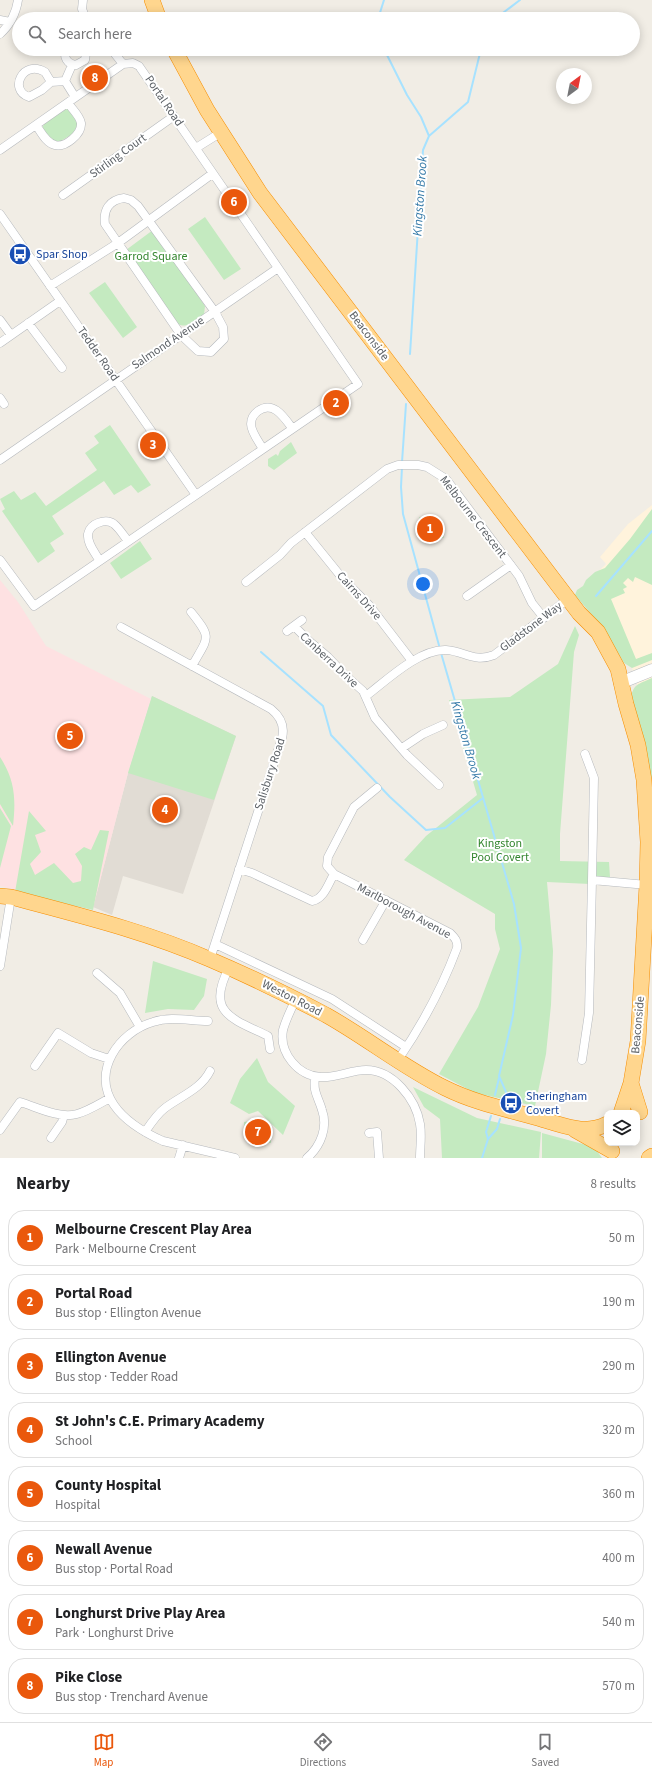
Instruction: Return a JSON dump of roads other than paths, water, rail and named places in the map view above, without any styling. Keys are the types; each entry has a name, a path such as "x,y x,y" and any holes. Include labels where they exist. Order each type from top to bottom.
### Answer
{"highway":[{"path":"152,0 156,12"},
{"name":"Beaconside","path":"178,56 220,133 260,193 568,599 579,613 598,632 618,669 620,682 638,744 644,780 648,842 638,1041 632,1083 622,1110"},
{"name":"Weston Road","path":"5,896 108,923 210,959 296,999 346,1027 445,1088 469,1099 496,1108 572,1128 588,1130 604,1125"},
{"name":"Beaconside","path":"632,1083 638,1110"},
{"name":"Weston Road","path":"572,1128 613,1151"}],"street":[{"path":"16,12 18,0"},
{"path":"83,0 83,12"},
{"path":"0,34 12,19"},
{"path":"0,20 10,22"},
{"path":"64,56 72,65 79,65 85,60 86,56"},
{"path":"1,147 125,64 118,56"},
{"name":"Portal Road","path":"125,64 133,63 139,66 358,384 292,428"},
{"path":"65,81 72,65"},
{"path":"65,81 75,97"},
{"path":"51,82 65,81"},
{"path":"36,125 49,142 55,145 66,143 77,134 81,125 80,119 68,103"},
{"name":"Stirling Court","path":"63,195 174,116"},
{"path":"196,148 220,133"},
{"path":"50,286 118,243 212,174"},
{"path":"124,198 131,200 138,206 149,220 215,312 223,327 224,338 210,352 198,351 181,335 105,224 104,217 109,204 114,200 124,198"},
{"name":"Tedder Road","path":"0,214 116,379 154,438 196,495"},
{"name":"Salmond Avenue","path":"0,460 278,268"},
{"path":"0,343 60,301"},
{"path":"0,320 11,335"},
{"path":"28,323 62,368"},
{"path":"0,560 34,606 99,560 196,495 263,449 292,428 281,413 268,407 259,410 252,418 251,426 263,449"},
{"name":"Melbourne Crescent","path":"246,582 272,562 291,543 387,469 398,465 411,464 427,466 446,479 511,565 522,582 532,603 544,618"},
{"path":"99,560 90,545 88,534 98,523 103,521 113,523 128,541"},
{"name":"Cairns Drive","path":"305,532 346,583 369,605 412,661"},
{"path":"467,596 511,565"},
{"name":"Gladstone Way","path":"366,696 412,661 432,652 447,650 473,658 488,657 501,651 568,599"},
{"path":"191,612 204,628 207,636 192,666"},
{"name":"Canberra Drive","path":"287,631 302,620"},
{"name":"Canberra Drive","path":"294,626 328,657 366,696 375,718 412,761 439,785"},
{"name":"Salisbury Road","path":"121,627 271,709 276,713 284,730 210,959"},
{"path":"620,682 652,670"},
{"path":"402,748 423,734 443,724"},
{"path":"582,1060 589,1013 594,778 585,754"},
{"path":"239,869 252,873 312,901 319,898 323,894 334,874 327,866 328,857 354,807 377,788"},
{"name":"Marlborough Avenue","path":"334,874 450,933 457,944 452,962 439,991 425,1018 398,1060"},
{"path":"592,880 647,885"},
{"path":"0,966 5,896"},
{"path":"363,940 386,900"},
{"name":"Weston Road","path":"215,944 332,999 353,1011 406,1047"},
{"path":"229,968 220,988 219,997 224,1010 234,1019 268,1036 270,1049"},
{"path":"97,973 120,993 140,1027"},
{"path":"296,999 284,1030 284,1044 288,1057 304,1073 315,1077 331,1077 365,1070 382,1073 392,1079 410,1098 418,1116 420,1126 420,1158"},
{"path":"208,1021 163,1019 140,1027 119,1044 109,1059 106,1075 110,1098 120,1113 145,1132 163,1141 235,1158"},
{"path":"35,1066 58,1033 91,1052 109,1059"},
{"path":"145,1132 163,1109 199,1086 210,1071"},
{"path":"307,1158 319,1144 324,1124 323,1112 315,1092 315,1077"},
{"path":"0,1130 20,1102 64,1115 81,1113 110,1098"},
{"path":"51,1138 62,1122 64,1115"},
{"path":"369,1133 377,1132 379,1158"},
{"path":"179,1158 183,1145"}],"waterway":[{"name":"Kingston Brook","path":"380,12 384,0"},
{"path":"504,12 520,0"},
{"name":"Kingston Brook","path":"388,56 407,95 421,117 429,136 423,150 410,354"},
{"path":"429,136 468,102 479,56"},
{"name":"Kingston Brook","path":"402,462 406,404"},
{"name":"Kingston Brook","path":"402,467 401,487 403,514 440,649"},
{"path":"596,596 652,531"},
{"path":"261,652 323,706 331,735 390,797 426,830 445,828 483,798"},
{"name":"Kingston Brook","path":"441,653 514,904 521,948 513,1015 499,1076 506,1092 506,1098"},
{"name":"Kingston Brook","path":"495,1095 499,1078"},
{"name":"Kingston Brook","path":"488,1139 486,1132 491,1116"},
{"name":"Kingston Brook","path":"482,1158 488,1139 497,1129 500,1119"}],"place":[{"name":"Pike Close","path":"95,78"},
{"name":"Newall Avenue","path":"234,202"},
{"name":"Spar Shop","path":"20,254"},
{"name":"Portal Road","path":"336,403"},
{"name":"Ellington Avenue","path":"153,445"},
{"name":"Melbourne Crescent Play Area","path":"430,529"},
{"name":"County Hospital","path":"70,736"},
{"name":"St John's C.E. Primary Academy","path":"165,810"},
{"name":"Sheringham Covert","path":"511,1103"},
{"name":"Longhurst Drive Play Area","path":"258,1132"}],"park label":[{"name":"Garrod Square","path":"151,256"},
{"name":"Kingston Pool Covert","path":"500,850"}]}
